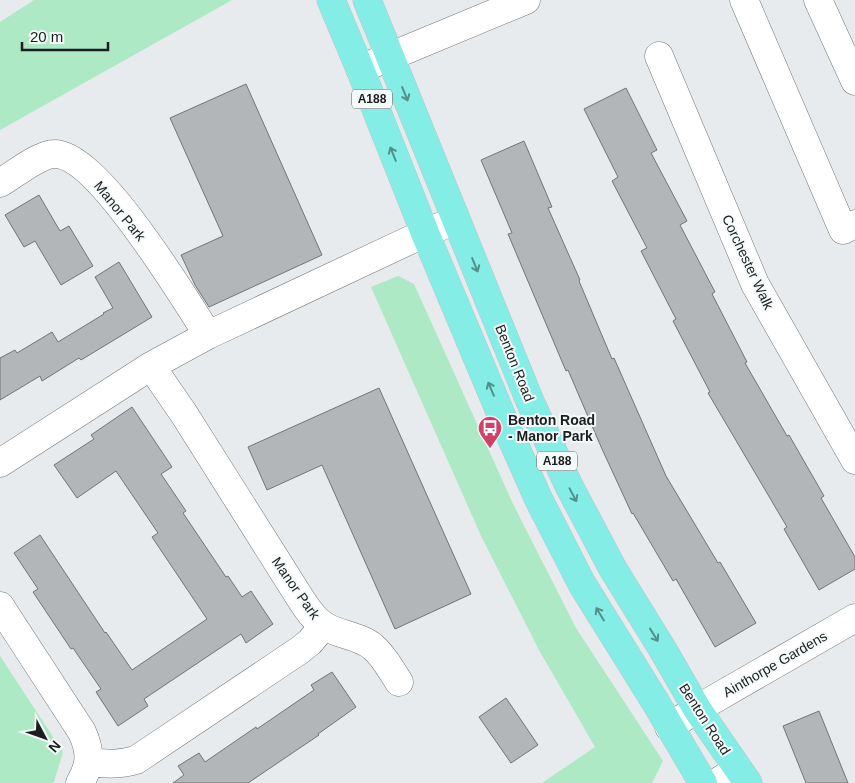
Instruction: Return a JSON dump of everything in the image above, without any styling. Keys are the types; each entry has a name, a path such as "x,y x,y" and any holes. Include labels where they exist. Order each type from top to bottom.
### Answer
{"main road":[{"name":"A188","path":"331,0 503,419 543,506 582,584 703,783"},
{"name":"Benton Road","path":"366,0 530,399 568,486 613,569 697,709 734,778"}],"street":[{"path":"360,69 526,0"},
{"path":"744,0 843,230 855,224"},
{"path":"818,0 855,81"},
{"name":"Corchester Walk","path":"659,56 756,284 855,460"},
{"name":"Manor Park","path":"0,183 42,157 54,154 66,157 81,166 100,183 165,267 208,335"},
{"path":"0,463 150,366 208,335 425,232 456,220"},
{"name":"Manor Park","path":"85,773 108,764 123,764 136,760 300,650 310,642 323,626 302,601 184,414 150,366"},
{"name":"Manor Park","path":"0,606 82,732 89,749 85,773"},
{"name":"Ainthorpe Gardens","path":"669,726 855,618"},
{"path":"323,626 372,645 381,654 399,682"}],"green space":[{"path":"34,0 232,0 0,130 0,22"},
{"path":"398,276 414,284 513,504 576,628 663,761 652,783 542,783 595,747 539,650 482,538 371,287"},
{"path":"0,656 63,752 54,782 52,783 0,783"}],"building":[{"path":"246,84 322,255 209,307 195,285 181,255 223,236 170,118"},
{"path":"626,88 657,150 651,153 687,221 680,225 715,292 712,294 747,362 745,363 824,496 821,498 855,557 855,569 819,590 784,529 787,527 708,393 710,392 673,321 676,319 641,251 647,248 612,181 618,177 584,109"},
{"path":"524,141 552,207 548,208 598,326 666,476 756,623 715,647 676,579 673,581 632,514 568,370 566,371 508,234 512,233 481,160"},
{"path":"39,195 60,231 69,226 93,266 61,285 35,241 24,247 5,215"},
{"path":"119,262 152,317 81,360 79,358 42,381 40,376 0,400 0,358 15,350 17,353 52,332 58,342 113,308 95,277"},
{"path":"379,388 471,594 395,629 322,465 267,490 248,447"},
{"path":"132,407 172,467 161,474 186,511 183,513 226,577 228,576 242,597 251,591 273,624 246,643 241,634 144,699 148,706 118,726 96,692 101,689 73,648 71,649 33,592 38,589 14,553 40,535 132,670 207,619 152,537 158,533 116,471 77,498 54,465 94,439 91,435"},
{"path":"332,672 356,707 319,735 248,783 173,783 184,775 178,766 199,753 205,762 314,690 311,685"},
{"path":"506,698 538,745 511,763 479,717"},
{"path":"819,711 848,783 806,783 783,726"}],"place":[{"name":"Benton Road - Manor Park","path":"490,449"}]}
